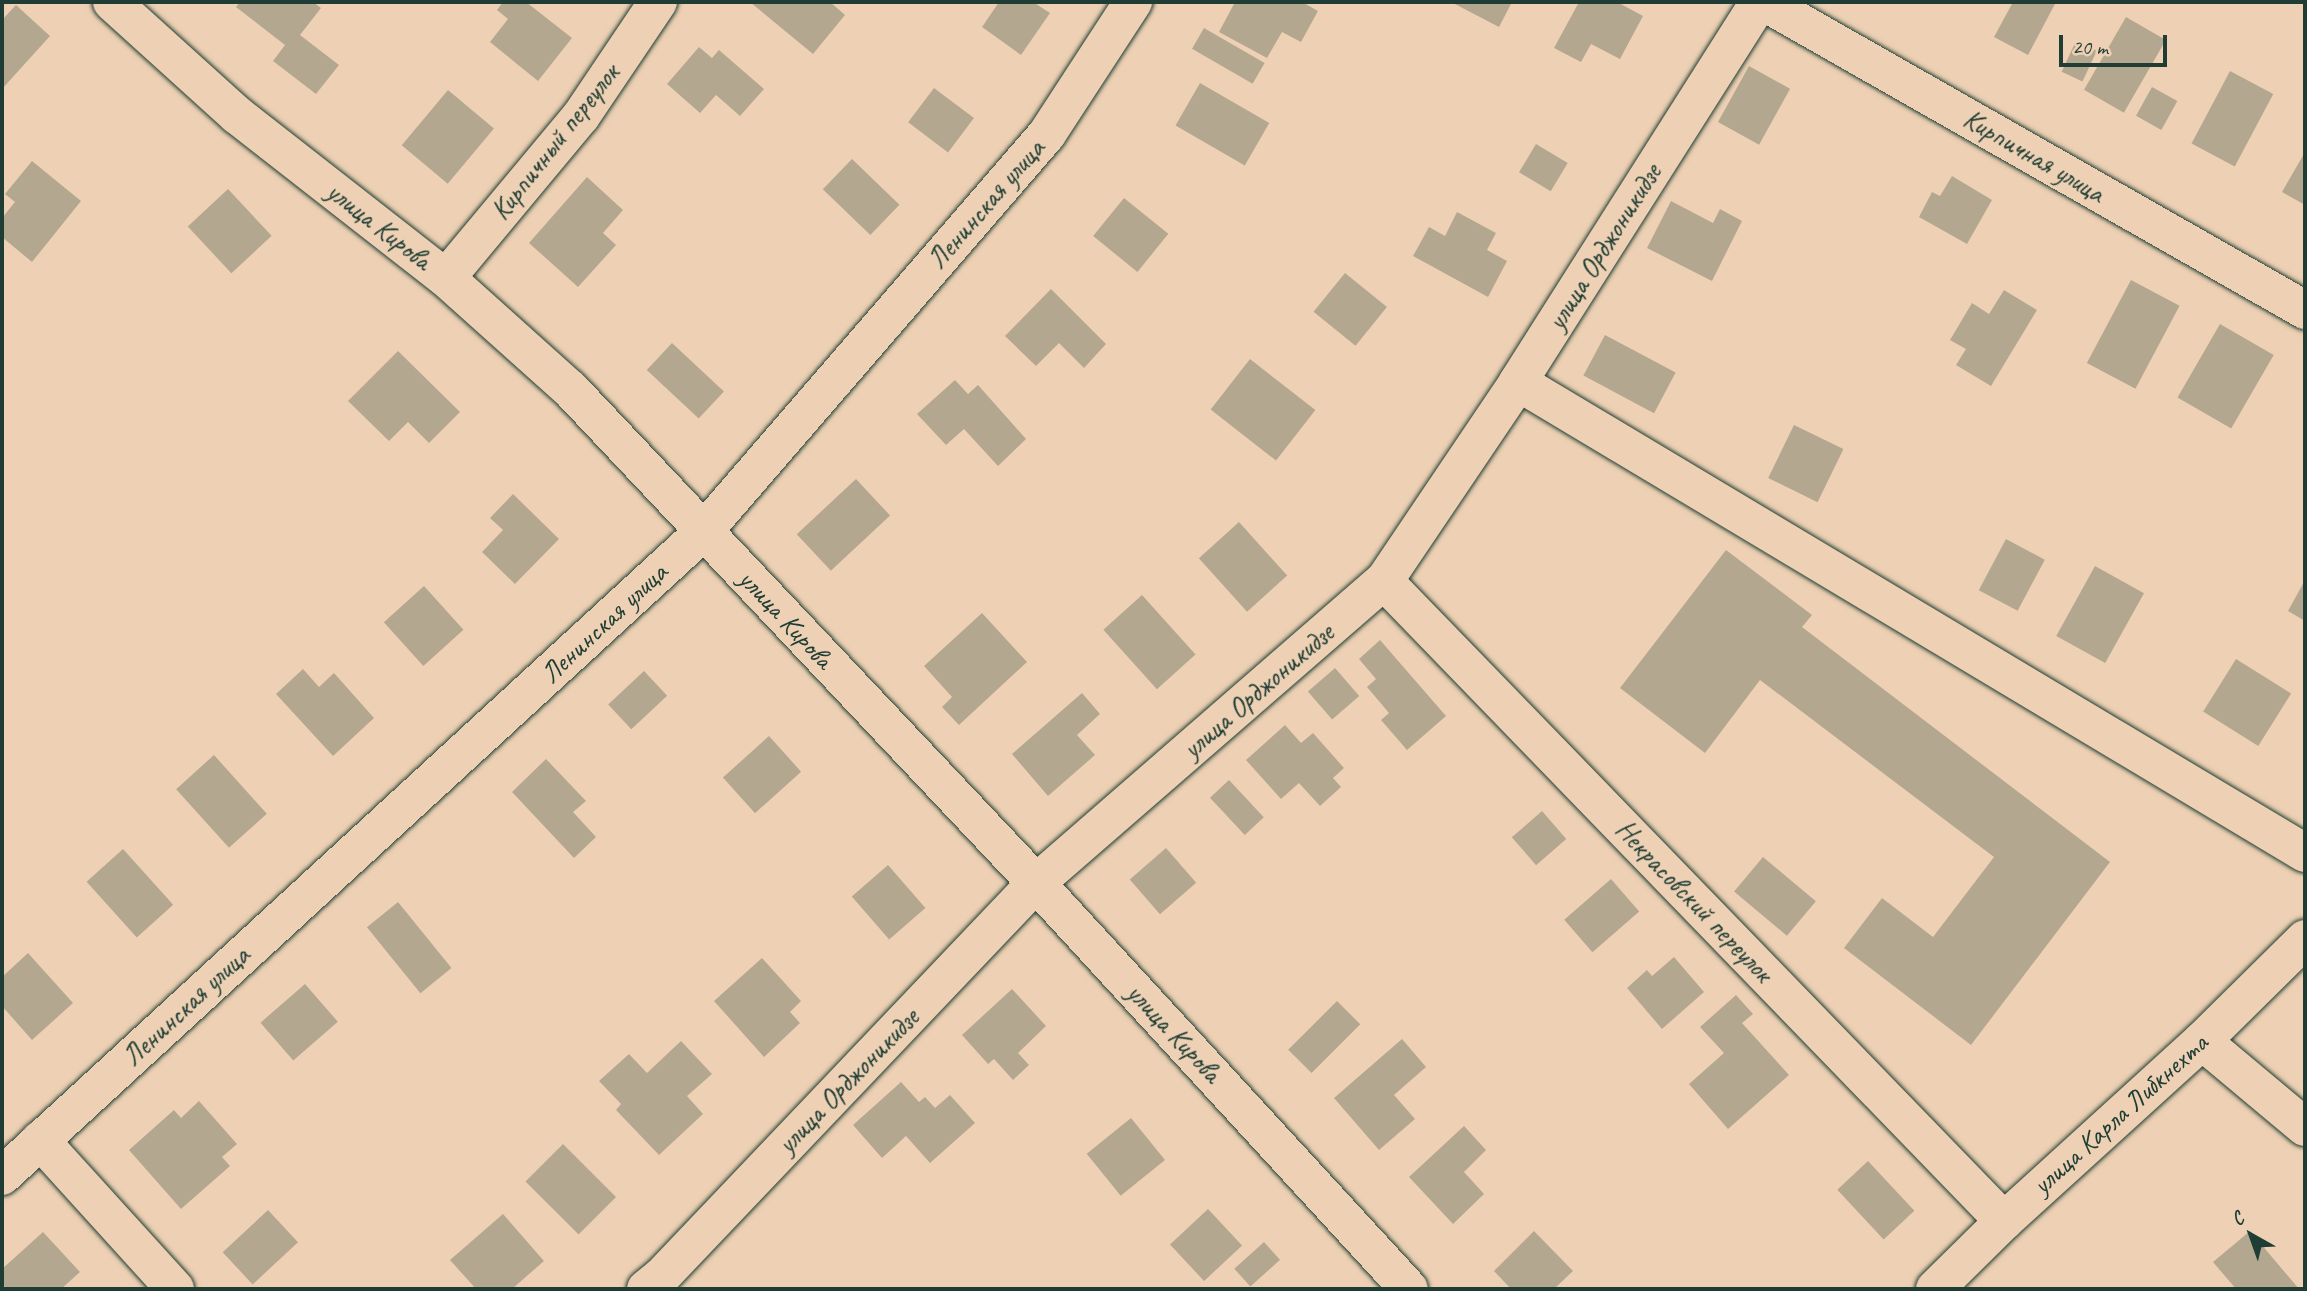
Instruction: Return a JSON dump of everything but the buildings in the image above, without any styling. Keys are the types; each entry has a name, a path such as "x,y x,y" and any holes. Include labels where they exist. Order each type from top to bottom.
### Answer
{"street":[{"name":"улица Кирова","path":"112,2 237,115 446,278 571,390 1036,883 1409,1289"},
{"name":"Кирпичный переулок","path":"446,278 582,116 658,2"},
{"name":"Ленинская улица","path":"2,1176 703,532 1047,134 1133,2"},
{"name":"Кирпичная улица","path":"1761,2 2305,310"},
{"name":"улица Орджоникидзе","path":"660,1285 1036,883 1384,581 1518,382 1761,2"},
{"path":"1518,382 2305,853"},
{"name":"Некрасовский переулок","path":"1384,581 2004,1221"},
{"name":"улица Карла Либкнехта","path":"1935,1289 2004,1221 2202,1041 2305,939"},
{"path":"2202,1041 2305,1126"},
{"path":"40,1140 175,1289"}]}
